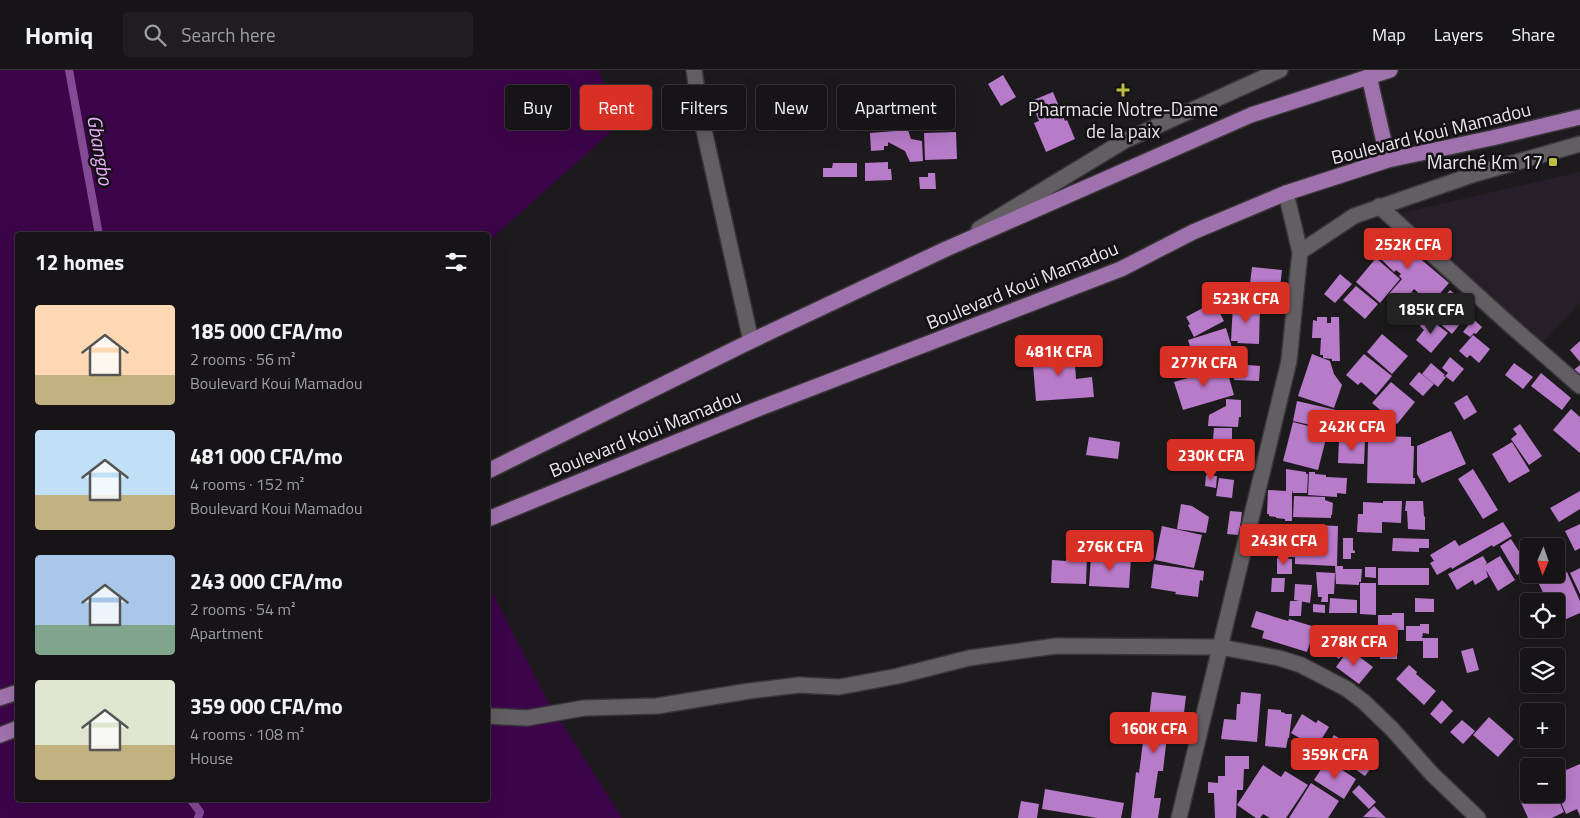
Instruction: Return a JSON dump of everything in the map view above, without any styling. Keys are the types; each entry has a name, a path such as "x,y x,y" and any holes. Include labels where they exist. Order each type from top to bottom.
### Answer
{"main road":[{"name":"Boulevard Koui Mamadou","path":"490,470 751,341 946,249 1251,115 1390,70"},
{"path":"1369,76 1388,160"},
{"name":"Boulevard Koui Mamadou","path":"490,518 755,410 1121,269 1193,232 1286,193 1388,160 1580,117"},
{"path":"0,698 15,693"},
{"path":"0,735 15,729"}],"street":[{"path":"694,70 700,112 751,341"},
{"path":"946,249 1124,142 1280,70"},
{"path":"1300,252 1354,216 1379,206 1475,174 1580,144"},
{"path":"1179,818 1289,360 1300,252 1286,193"},
{"path":"1379,206 1580,386"},
{"path":"490,716 527,718 584,708 657,706 748,691 799,686 839,687 898,676 969,658 1056,646 1220,647 1279,658 1301,665 1347,689 1364,702 1392,729 1432,774 1478,818"}],"shaded area":[{"path":"0,70 598,70 605,85 580,85 580,130 613,130 490,240 490,232 15,232 15,802 490,802 490,588 546,698 622,818 0,818"},
{"name":"Marché Km 17","path":"1580,172 1580,303 1539,346 1486,299 1401,213"}],"building":[{"path":"1003,75 1016,97 1001,106 988,84"},
{"path":"1053,92 1075,139 1046,152 1034,123 1039,121 1031,101"},
{"path":"908,130 911,139 922,141 923,161 910,162 905,151 888,142 888,146 884,146 884,150 871,151 870,133"},
{"path":"956,132 957,159 925,160 924,133"},
{"path":"888,162 888,169 891,169 892,180 865,181 865,163"},
{"path":"833,163 857,163 857,177 823,177 823,168 832,168"},
{"path":"928,173 935,173 936,189 920,189 919,177 928,177"},
{"path":"1385,229 1449,283 1431,304 1414,289 1400,305 1388,295 1402,279 1399,276 1401,274 1396,270 1394,272 1379,257 1368,250"},
{"path":"1376,258 1400,279 1380,303 1356,282"},
{"path":"1252,267 1282,270 1279,296 1249,292"},
{"path":"1340,274 1352,284 1335,303 1324,294"},
{"path":"1356,286 1378,304 1365,319 1343,300"},
{"path":"1450,290 1472,309 1452,334 1429,314"},
{"path":"1412,292 1431,308 1422,319 1403,303"},
{"path":"1214,302 1224,321 1194,337 1186,317"},
{"path":"1233,304 1244,304 1244,307 1260,307 1259,344 1231,341"},
{"path":"1317,317 1327,317 1327,323 1331,323 1331,317 1339,317 1340,361 1332,361 1332,359 1323,358 1323,355 1320,355 1321,338 1312,338 1313,320 1317,321"},
{"path":"1427,317 1448,333 1431,353 1416,340 1424,330 1420,326"},
{"path":"1473,319 1482,327 1476,334 1474,333 1470,337 1463,332"},
{"path":"1226,328 1236,361 1198,372 1188,340"},
{"path":"1382,334 1408,356 1392,374 1367,352"},
{"path":"1473,335 1490,349 1479,363 1470,355 1467,358 1459,351"},
{"path":"1580,341 1580,362 1570,350"},
{"path":"1074,350 1076,379 1092,377 1094,397 1036,401 1032,353"},
{"path":"1312,354 1330,361 1334,374 1342,385 1334,408 1298,396"},
{"path":"1364,354 1392,376 1376,395 1361,382 1358,385 1346,375"},
{"path":"1450,357 1464,369 1453,382 1445,376 1448,373 1442,368"},
{"path":"1431,363 1446,377 1438,387 1422,374"},
{"path":"1514,363 1533,377 1523,389 1505,375"},
{"path":"1235,364 1260,366 1259,381 1234,380"},
{"path":"1580,365 1580,382 1571,372"},
{"path":"1226,367 1234,395 1183,410 1174,382"},
{"path":"1419,372 1434,384 1423,396 1409,384"},
{"path":"1541,373 1571,398 1562,410 1531,386"},
{"path":"1391,382 1415,402 1397,424 1372,403"},
{"path":"1467,395 1477,412 1464,420 1454,403"},
{"path":"1226,399 1241,400 1241,417 1239,417 1238,427 1208,426 1209,415 1226,406"},
{"path":"1297,401 1349,413 1345,433 1293,421"},
{"path":"1571,409 1580,417 1580,453 1553,430"},
{"path":"1293,422 1328,431 1318,470 1283,461"},
{"path":"1520,424 1542,456 1529,465 1511,439 1517,434 1513,429"},
{"path":"1214,428 1232,428 1232,450 1242,450 1241,466 1230,466 1231,452 1212,451"},
{"path":"1451,431 1466,464 1422,483 1417,474 1417,446"},
{"path":"1381,436 1411,437 1411,446 1414,446 1413,478 1415,478 1415,484 1367,483 1368,442 1375,441"},
{"path":"1089,437 1120,442 1118,459 1086,455"},
{"path":"1339,439 1365,440 1364,464 1338,463"},
{"path":"1175,441 1189,443 1187,453 1183,452 1181,459 1172,458"},
{"path":"1198,441 1210,441 1210,454 1197,453"},
{"path":"1512,442 1530,471 1509,483 1492,454"},
{"path":"1286,469 1306,472 1308,474 1307,493 1293,493 1292,490 1292,521 1285,521 1285,519 1267,514 1268,490 1286,491"},
{"path":"1473,469 1498,510 1483,519 1458,479"},
{"path":"1309,472 1326,475 1326,477 1347,478 1346,494 1337,493 1337,497 1308,495"},
{"path":"1206,475 1217,476 1216,488 1205,486"},
{"path":"1219,478 1234,480 1232,498 1216,496"},
{"path":"1580,491 1580,509 1559,522 1550,508"},
{"path":"1294,496 1325,497 1325,500 1333,503 1331,518 1293,517"},
{"path":"1383,501 1402,501 1401,523 1382,522 1382,533 1357,532 1358,514 1363,514 1363,502 1383,503"},
{"path":"1406,501 1423,501 1425,530 1408,529 1407,511 1405,511"},
{"path":"1181,504 1192,506 1209,517 1206,533 1177,529"},
{"path":"1230,511 1242,512 1239,535 1227,534"},
{"path":"1503,522 1512,536 1493,547 1492,545 1452,569 1451,567 1437,575 1430,563 1434,561 1430,555 1455,540 1459,546"},
{"path":"1284,524 1338,526 1337,566 1343,566 1343,569 1362,569 1359,585 1336,584 1335,566 1295,564 1295,557 1280,557 1280,545 1283,545"},
{"path":"1580,524 1580,548 1575,551 1565,531"},
{"path":"1162,526 1202,535 1194,568 1155,560"},
{"path":"1343,538 1353,538 1353,550 1355,553 1351,553 1351,559 1343,559"},
{"path":"1393,538 1429,539 1429,548 1419,548 1419,552 1392,551"},
{"path":"1511,539 1520,553 1520,573 1517,575 1500,546"},
{"path":"1074,556 1087,557 1086,584 1051,583 1052,560 1066,561 1066,559 1074,559"},
{"path":"1091,556 1131,558 1129,588 1089,586"},
{"path":"1483,556 1487,563 1485,565 1500,556 1515,580 1498,591 1486,570 1488,577 1475,585 1473,580 1457,590 1448,574"},
{"path":"1277,558 1292,559 1292,574 1277,574"},
{"path":"1154,564 1204,571 1203,581 1200,580 1198,597 1151,588"},
{"path":"1365,567 1376,567 1376,578 1365,577"},
{"path":"1378,568 1429,568 1429,585 1378,585"},
{"path":"1580,568 1580,594 1570,573"},
{"path":"1316,572 1335,573 1334,594 1328,594 1328,602 1321,602 1322,597 1318,597"},
{"path":"1567,572 1580,601 1580,613 1565,620 1565,593 1543,593 1539,584 1565,583 1565,573"},
{"path":"1272,578 1285,578 1284,592 1271,592"},
{"path":"1360,583 1376,583 1376,615 1360,614"},
{"path":"1295,584 1312,585 1310,603 1294,600"},
{"path":"1330,598 1357,600 1357,613 1329,613"},
{"path":"1415,598 1434,599 1434,612 1415,612"},
{"path":"1290,601 1302,601 1301,616 1289,616"},
{"path":"1313,604 1325,605 1325,613 1313,612"},
{"path":"1256,611 1315,627 1307,652 1262,638 1264,631 1251,627"},
{"path":"1392,613 1404,613 1404,630 1378,630 1378,615 1392,615"},
{"path":"1420,624 1429,624 1429,634 1423,633 1422,638 1438,638 1438,658 1423,658 1423,641 1406,641 1406,626 1420,626"},
{"path":"1378,632 1398,632 1397,659 1380,659 1380,652 1367,652 1367,635 1378,634"},
{"path":"1333,637 1347,648 1339,659 1324,648"},
{"path":"1473,648 1479,670 1467,673 1461,651"},
{"path":"1349,649 1373,667 1359,684 1336,667"},
{"path":"1409,665 1417,672 1416,674 1436,691 1424,705 1396,679"},
{"path":"1152,692 1186,696 1184,713 1174,712 1172,719 1169,718 1163,771 1158,771 1154,798 1161,798 1158,818 1131,818 1136,772 1139,773 1144,734 1147,734"},
{"path":"1241,692 1261,694 1257,742 1221,739 1224,719 1236,720 1237,704 1240,704"},
{"path":"1442,700 1453,711 1441,724 1430,714"},
{"path":"1268,709 1281,710 1285,714 1292,714 1286,748 1265,746"},
{"path":"1302,714 1316,723 1318,720 1329,727 1316,748 1291,733"},
{"path":"1489,717 1514,739 1498,757 1473,735"},
{"path":"1462,720 1475,731 1463,744 1450,732"},
{"path":"1334,735 1361,752 1349,771 1322,754"},
{"path":"1363,752 1376,761 1365,776 1352,767"},
{"path":"1225,756 1249,756 1249,769 1244,769 1243,790 1237,790 1236,818 1215,818 1214,793 1208,793 1208,782 1218,783 1218,776 1225,776"},
{"path":"1327,760 1356,779 1344,799 1314,780"},
{"path":"1580,764 1580,816 1577,809 1566,814 1561,803 1565,803 1565,771"},
{"path":"1263,765 1281,777 1285,771 1308,785 1286,818 1270,818 1263,814 1260,818 1256,818 1237,805"},
{"path":"1311,783 1339,801 1328,818 1289,818"},
{"path":"1359,785 1376,802 1369,809 1352,792"},
{"path":"1045,789 1124,803 1121,818 1097,818 1042,809"},
{"path":"1021,801 1039,804 1037,818 1018,818"},
{"path":"1521,803 1560,803 1564,812 1552,818 1528,818"},
{"path":"1374,806 1386,818 1363,817"}],"waterway":[{"name":"Gbangbo","path":"69,70 98,232"},
{"name":"Gbangbo","path":"192,802 200,812 198,818"}],"place":[{"name":"Pharmacie Notre-Dame de la paix","path":"1123,90"},
{"name":"Marché Km 17","path":"1553,162"}]}
